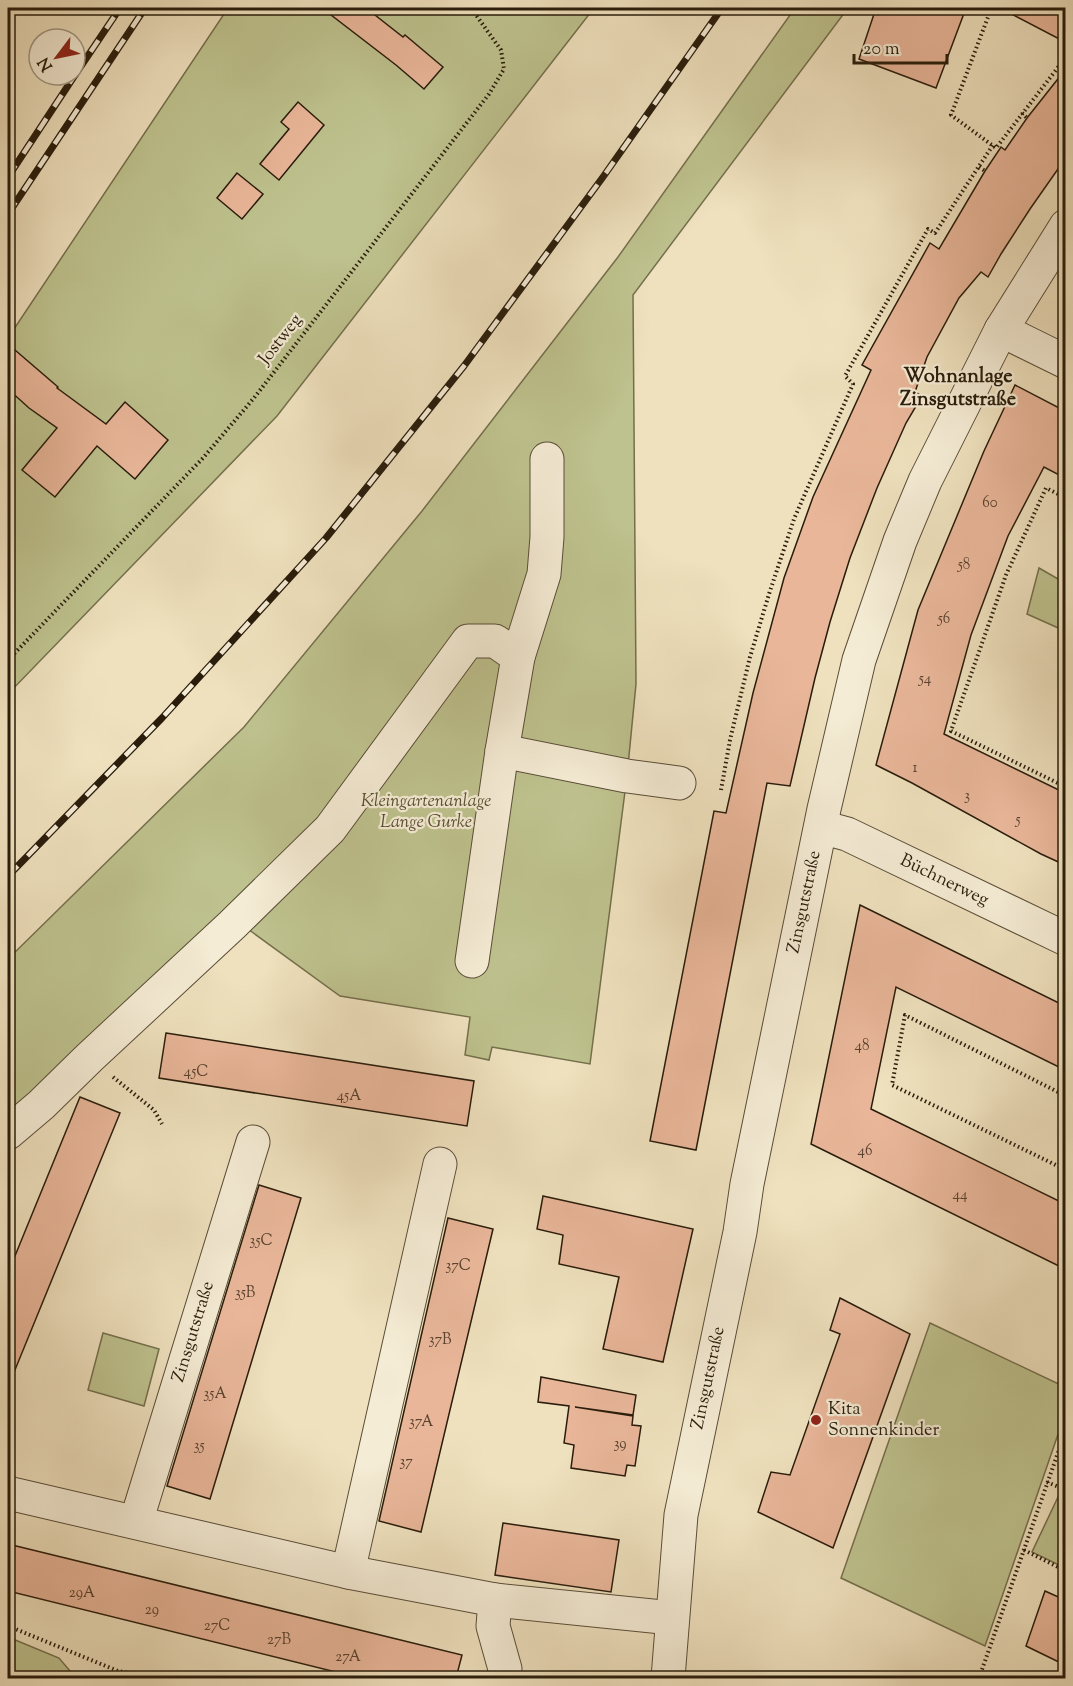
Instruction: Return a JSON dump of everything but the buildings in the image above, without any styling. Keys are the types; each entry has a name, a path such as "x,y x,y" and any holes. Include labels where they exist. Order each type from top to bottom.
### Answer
{"street":[{"name":"Zinsgutstraße","path":"668,1678 681,1515 824,809 860,660 900,541 925,481 1001,330 1065,226"},
{"path":"1001,330 1065,362"},
{"path":"472,961 502,751 519,657 544,573 547,537 547,459"},
{"path":"8,1133 41,1105 330,829 468,640 495,640 519,657"},
{"path":"502,751 627,776 680,783"},
{"name":"Büchnerweg","path":"821,827 847,834 1065,939"},
{"name":"Zinsgutstraße","path":"136,1522 253,1142"},
{"path":"348,1572 440,1164"},
{"path":"8,1493 348,1572 495,1600 672,1618"},
{"path":"495,1600 493,1626 505,1669 504,1678"}],"path":[{"name":"Jostweg","path":"8,660 203,458 254,398 489,93 504,69 501,50 471,8"},
{"path":"991,9 951,115 996,148 1065,57"},
{"path":"1022,113 1027,118"},
{"path":"721,790 730,740 756,636 794,519 853,384 845,376 928,229 935,234 993,145"},
{"path":"979,166 985,171"},
{"path":"1065,498 1046,488 1006,575 951,730 1065,787"},
{"path":"1065,1096 905,1015 892,1084 1065,1170"},
{"path":"89,1058 154,1110 162,1124"},
{"path":"979,1678 1065,1430"},
{"path":"1047,1482 1065,1490"},
{"path":"1024,1550 1065,1571"},
{"path":"8,1626 118,1671 159,1678"}],"green space":[{"path":"228,8 594,8 277,416 8,694 8,338"},
{"name":"Kleingartenanlage Lange Gurke","path":"795,8 848,8 633,295 636,684 627,776 590,1064 492,1047 489,1060 465,1055 470,1017 340,996 241,924 8,1135 8,959 244,727 422,511 618,257"},
{"path":"1039,568 1065,583 1065,631 1027,614"},
{"path":"930,1323 1065,1387 1065,1414 985,1646 841,1578"},
{"path":"103,1333 159,1349 144,1406 88,1390"},
{"path":"1058,1497 1065,1501 1065,1568 1032,1552"},
{"path":"8,1637 59,1658 76,1678 8,1678"}],"railway":[{"path":"87,57 120,8"},
{"path":"8,214 145,8"},
{"path":"8,876 162,718 326,538 464,366 603,177 722,8"},
{"path":"8,177 67,87"}],"place":[{"name":"Kita Sonnenkinder","path":"816,1420"}],"district":[{"name":"Wohnanlage Zinsgutstraße","path":"958,388"}]}
